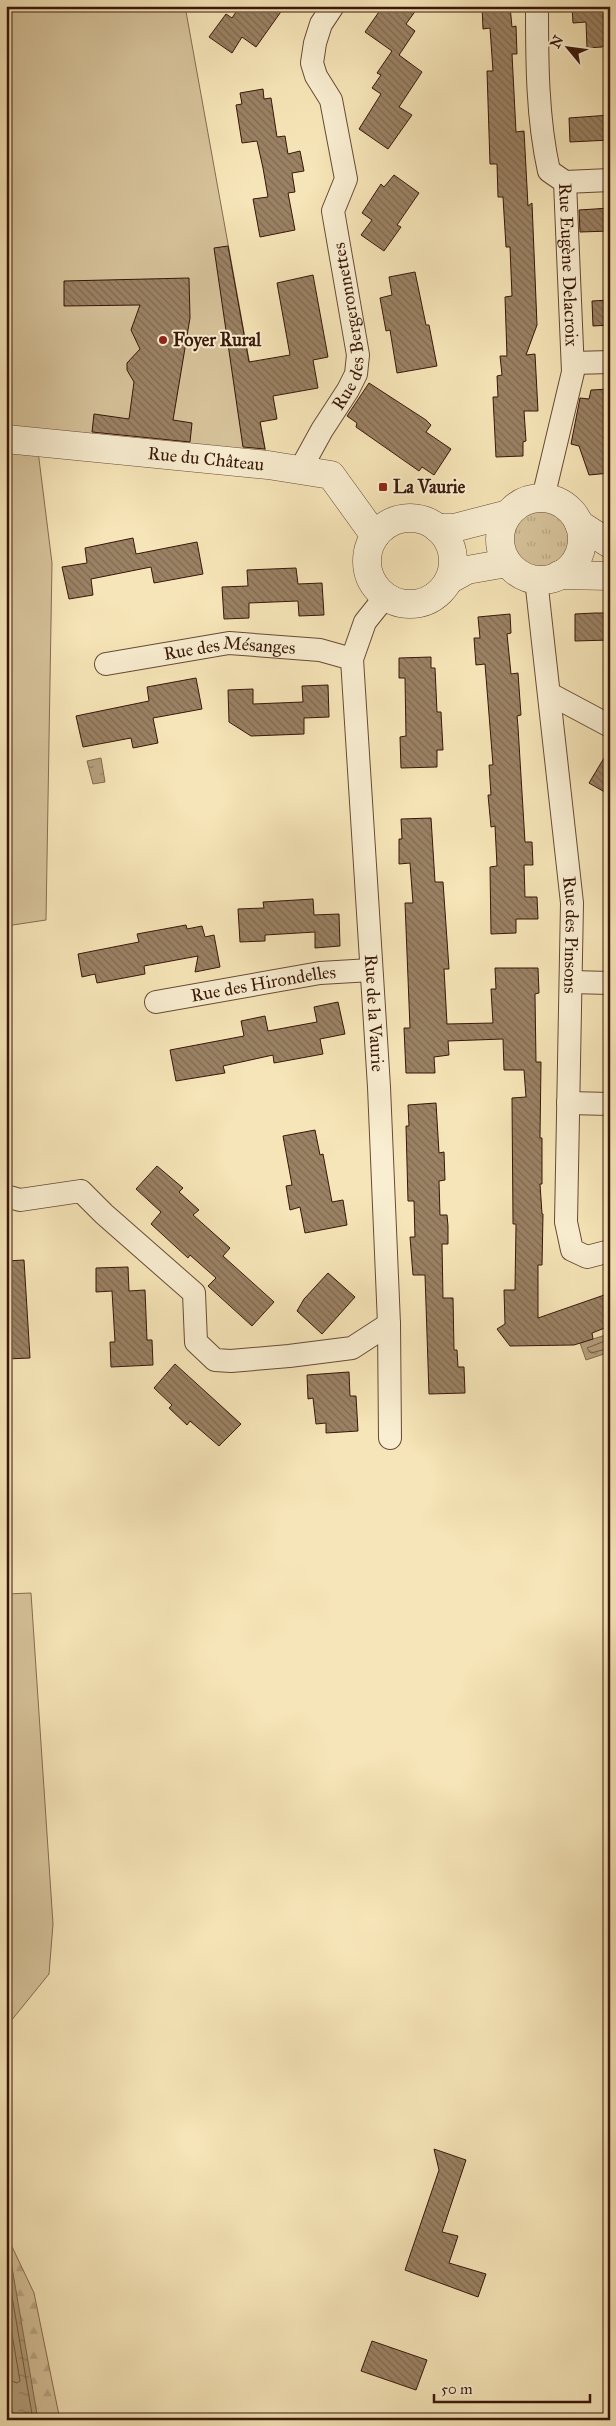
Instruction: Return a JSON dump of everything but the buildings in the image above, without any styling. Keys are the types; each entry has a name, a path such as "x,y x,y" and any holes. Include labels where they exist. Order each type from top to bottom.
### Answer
{"street":[{"name":"Rue des Bergeronnettes","path":"300,470 318,437 348,390 356,374 358,355 333,211 346,179 331,100 316,76 312,62 321,24 333,6"},
{"name":"Rue Eugène Delacroix","path":"537,6 537,54 544,148 549,170 565,182 572,363 572,372 543,498"},
{"path":"565,182 610,180"},
{"path":"572,363 610,362"},
{"name":"Rue du Château","path":"6,439 300,470 331,475 375,536"},
{"path":"610,544 579,524 565,506 555,500 543,498 530,500 518,505 508,514 502,526 500,538 502,551 516,571 548,577 610,576"},
{"path":"437,528 454,528 508,514"},
{"path":"411,518 425,521 437,528 446,538 452,552 453,566 448,580 440,592 428,601 413,604 399,603 386,597 375,588 368,569 369,548 375,536 385,526 398,520 411,518"},
{"path":"548,577 568,569 579,553 582,533 579,524"},
{"path":"448,580 467,570 508,562"},
{"name":"Rue des Pinsons","path":"548,577 550,694 572,903 566,1222 572,1250 587,1257 610,1251"},
{"name":"Rue de la Vaurie","path":"386,597 365,622 352,659 379,1087 389,1324 390,1438"},
{"name":"Rue des Mésanges","path":"106,664 229,643 320,650 352,659"},
{"path":"550,694 610,726"},
{"name":"Rue des Hirondelles","path":"156,1002 320,973 371,970"},
{"path":"571,982 610,983"},
{"path":"568,1103 610,1104"},
{"path":"11,1204 81,1191 104,1214 194,1293 196,1342 215,1360 230,1361 289,1356 352,1348 389,1324"}],"green space":[{"path":"6,6 185,6 268,465 37,443 52,563 46,920 6,926"},
{"path":"537,506 554,509 563,514 570,524 571,544 566,555 558,563 528,567 514,549 510,532 517,518"},
{"path":"31,1593 53,1924 49,1974 6,2027 6,1594"},
{"path":"6,2234 34,2293 60,2420 6,2420"}],"water":[{"path":"101,758 105,782 93,784 87,761"},
{"path":"609,1334 610,1352 586,1360 580,1343"},
{"path":"6,2232 38,2420 14,2420 6,2377"}],"place":[{"name":"Foyer Rural","path":"163,340"},
{"name":"La Vaurie","path":"383,487"}]}
